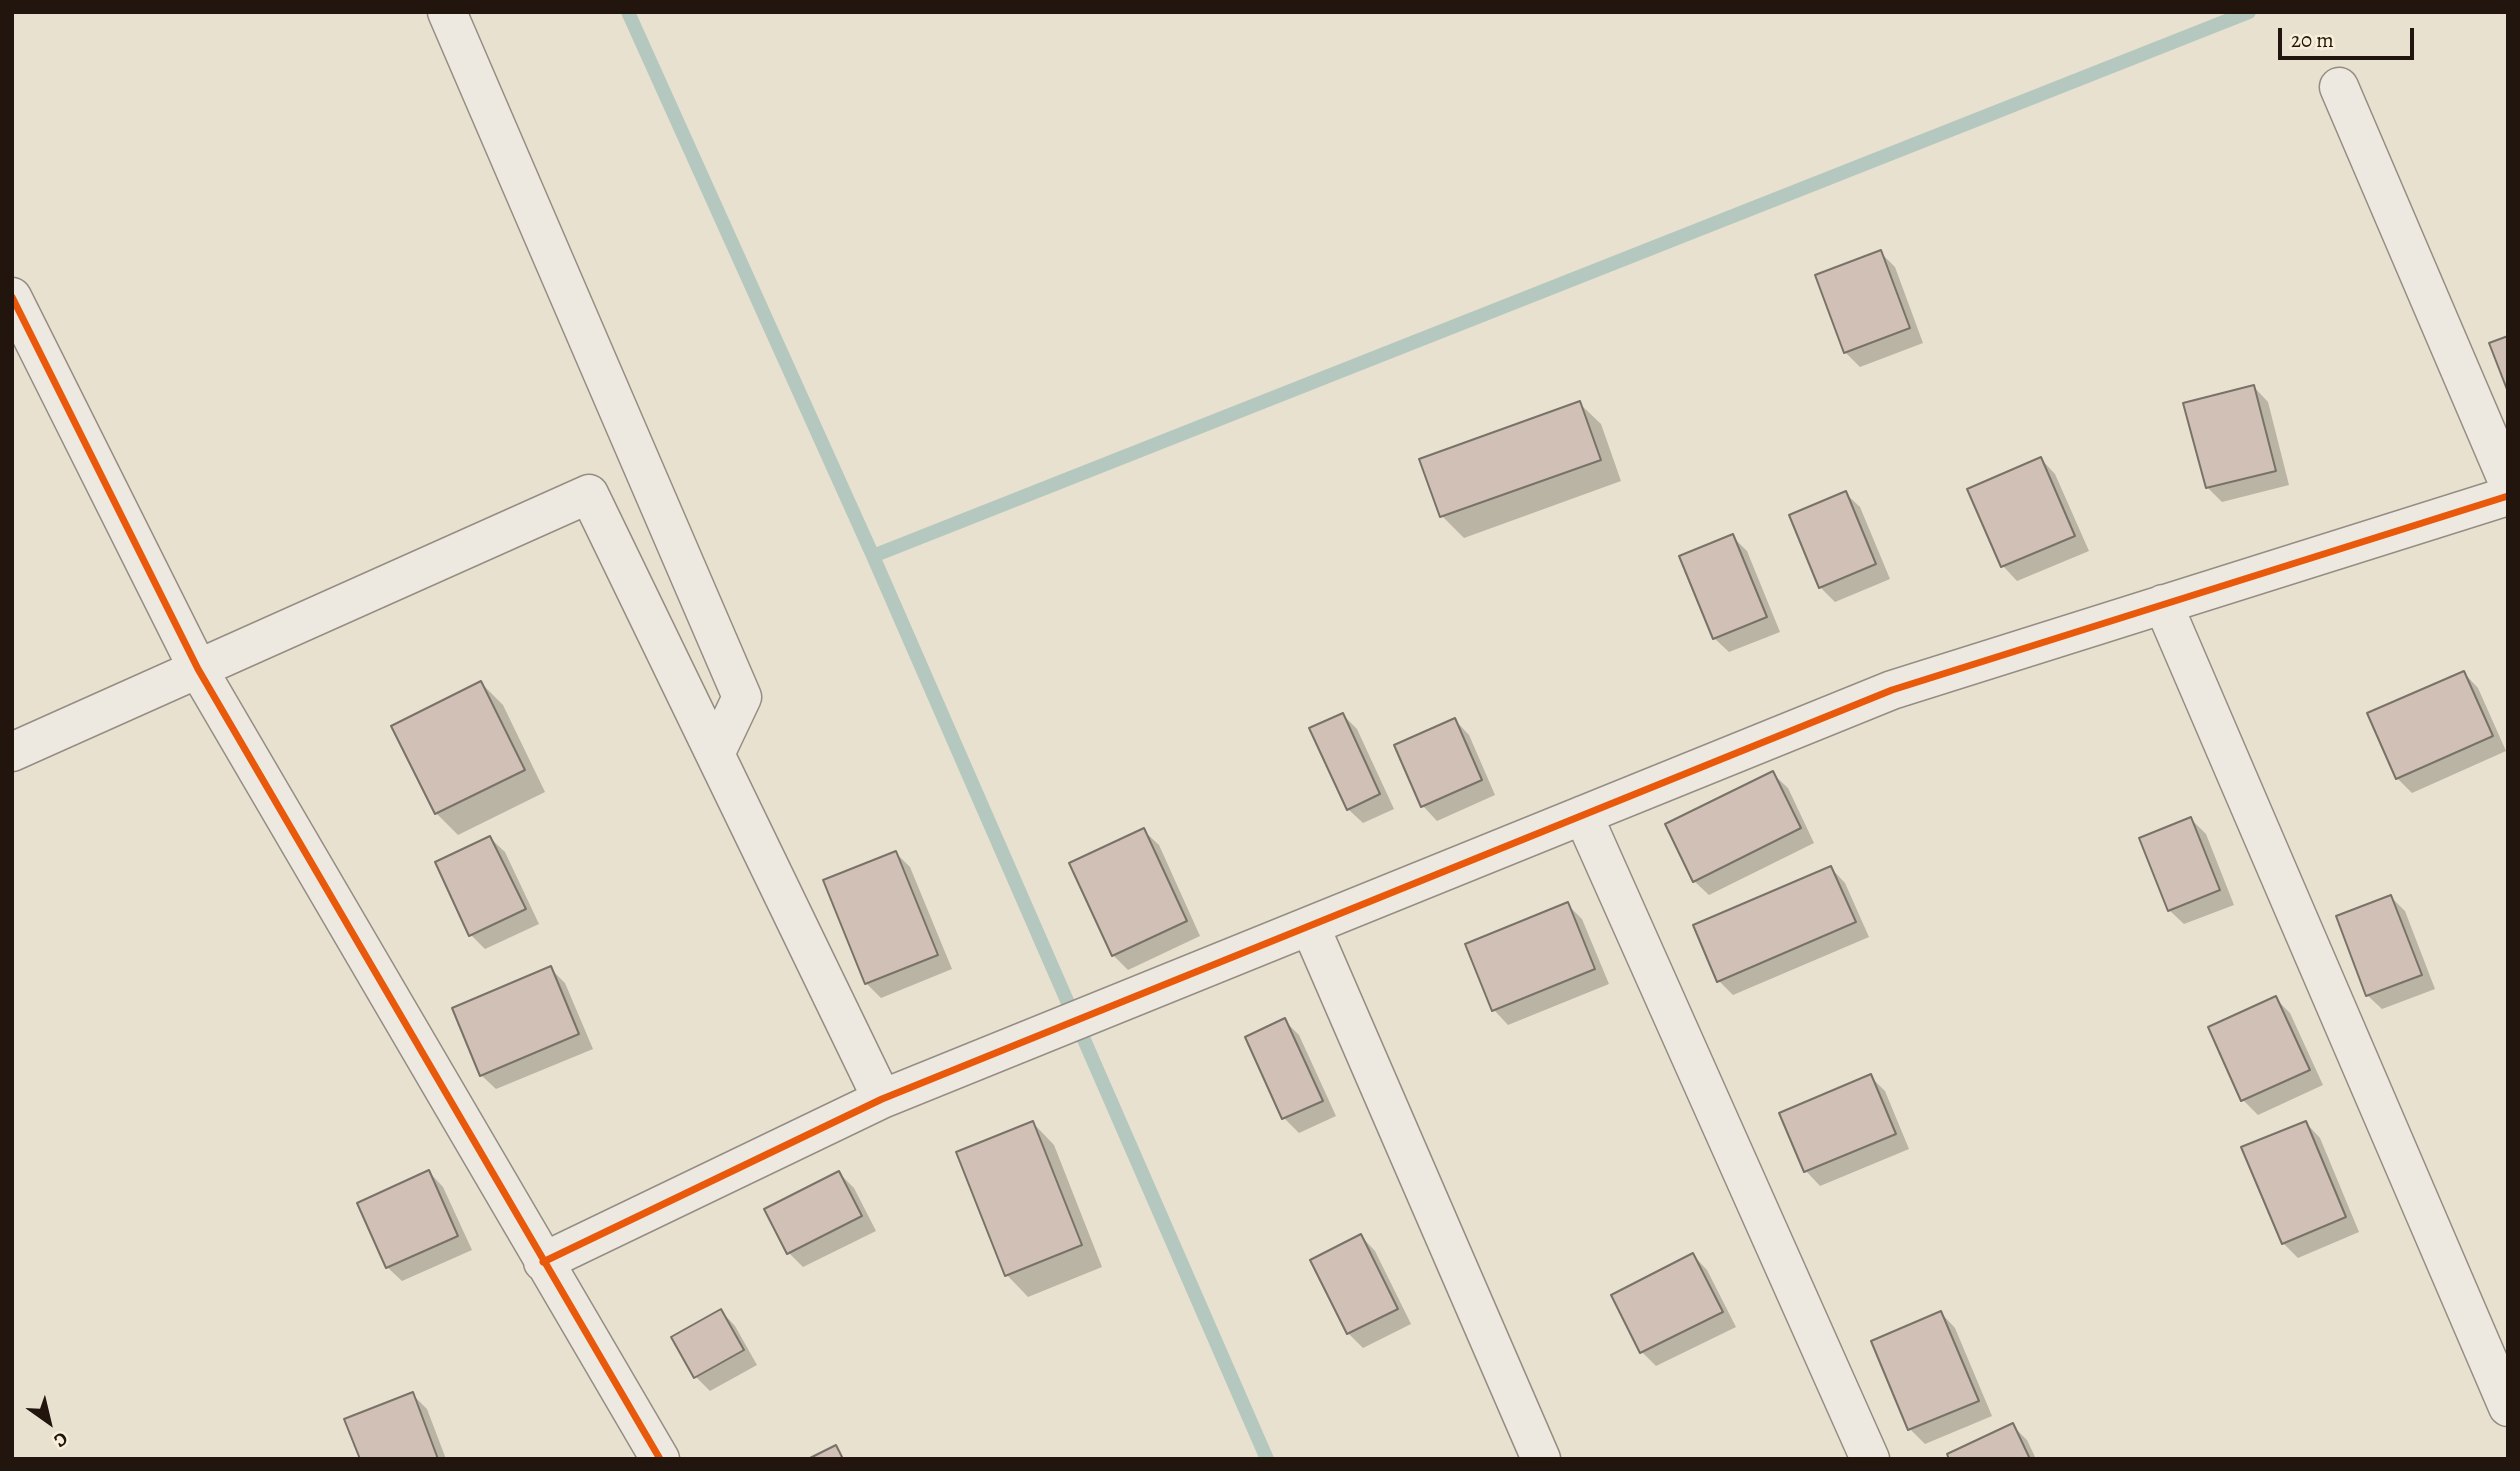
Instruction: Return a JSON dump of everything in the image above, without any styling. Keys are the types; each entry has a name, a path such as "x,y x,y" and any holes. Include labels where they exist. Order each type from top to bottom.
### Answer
{"street":[{"path":"447,12 742,697 715,754"},
{"path":"2339,88 2508,482"},
{"path":"12,297 198,669 660,1459"},
{"path":"12,752 589,494 882,1099"},
{"path":"543,1262 882,1099 1892,690 2508,496"},
{"path":"2163,604 2508,1407"},
{"path":"1583,815 1870,1459"},
{"path":"1310,926 1541,1459"}],"building":[{"path":"1881,250 1910,328 1844,353 1815,275"},
{"path":"2508,336 2508,392 2489,343"},
{"path":"2254,385 2276,471 2206,488 2183,403"},
{"path":"1580,401 1601,460 1440,517 1419,459"},
{"path":"2041,457 2075,536 2001,567 1967,489"},
{"path":"1846,491 1876,564 1819,588 1789,515"},
{"path":"1733,534 1767,617 1713,639 1679,556"},
{"path":"2464,671 2493,736 2396,779 2367,713"},
{"path":"481,681 525,770 435,814 391,726"},
{"path":"1343,713 1380,794 1347,810 1309,728"},
{"path":"1455,718 1482,780 1421,807 1394,745"},
{"path":"1773,771 1801,828 1693,882 1665,824"},
{"path":"2191,817 2220,890 2168,911 2139,838"},
{"path":"1144,828 1187,921 1112,956 1069,863"},
{"path":"490,836 526,909 469,936 435,862"},
{"path":"896,851 938,955 865,984 823,880"},
{"path":"1831,866 1856,922 1717,982 1693,925"},
{"path":"2391,895 2422,975 2366,996 2336,916"},
{"path":"1568,902 1595,969 1492,1011 1465,944"},
{"path":"551,966 579,1034 480,1076 452,1008"},
{"path":"2276,996 2310,1070 2241,1101 2208,1027"},
{"path":"1285,1018 1323,1101 1282,1119 1245,1037"},
{"path":"1871,1074 1896,1134 1804,1172 1779,1113"},
{"path":"1033,1121 1082,1245 1005,1276 956,1152"},
{"path":"2306,1121 2346,1217 2282,1244 2241,1147"},
{"path":"429,1170 458,1236 386,1268 357,1203"},
{"path":"839,1171 862,1216 787,1254 764,1209"},
{"path":"1361,1234 1398,1309 1347,1334 1310,1260"},
{"path":"1693,1253 1723,1312 1640,1353 1611,1295"},
{"path":"721,1309 744,1350 694,1378 671,1337"},
{"path":"1941,1311 1979,1401 1908,1430 1871,1341"},
{"path":"413,1392 438,1459 360,1459 344,1419"},
{"path":"2013,1423 2030,1459 1949,1459 1947,1454"},
{"path":"836,1445 843,1459 808,1459"}],"waterway":[{"path":"628,12 873,556 1267,1459"},
{"path":"873,556 2249,12"}],"cycle path":[{"path":"12,297 198,669 660,1459"},
{"path":"543,1262 882,1099 1892,690 2508,496"}]}
